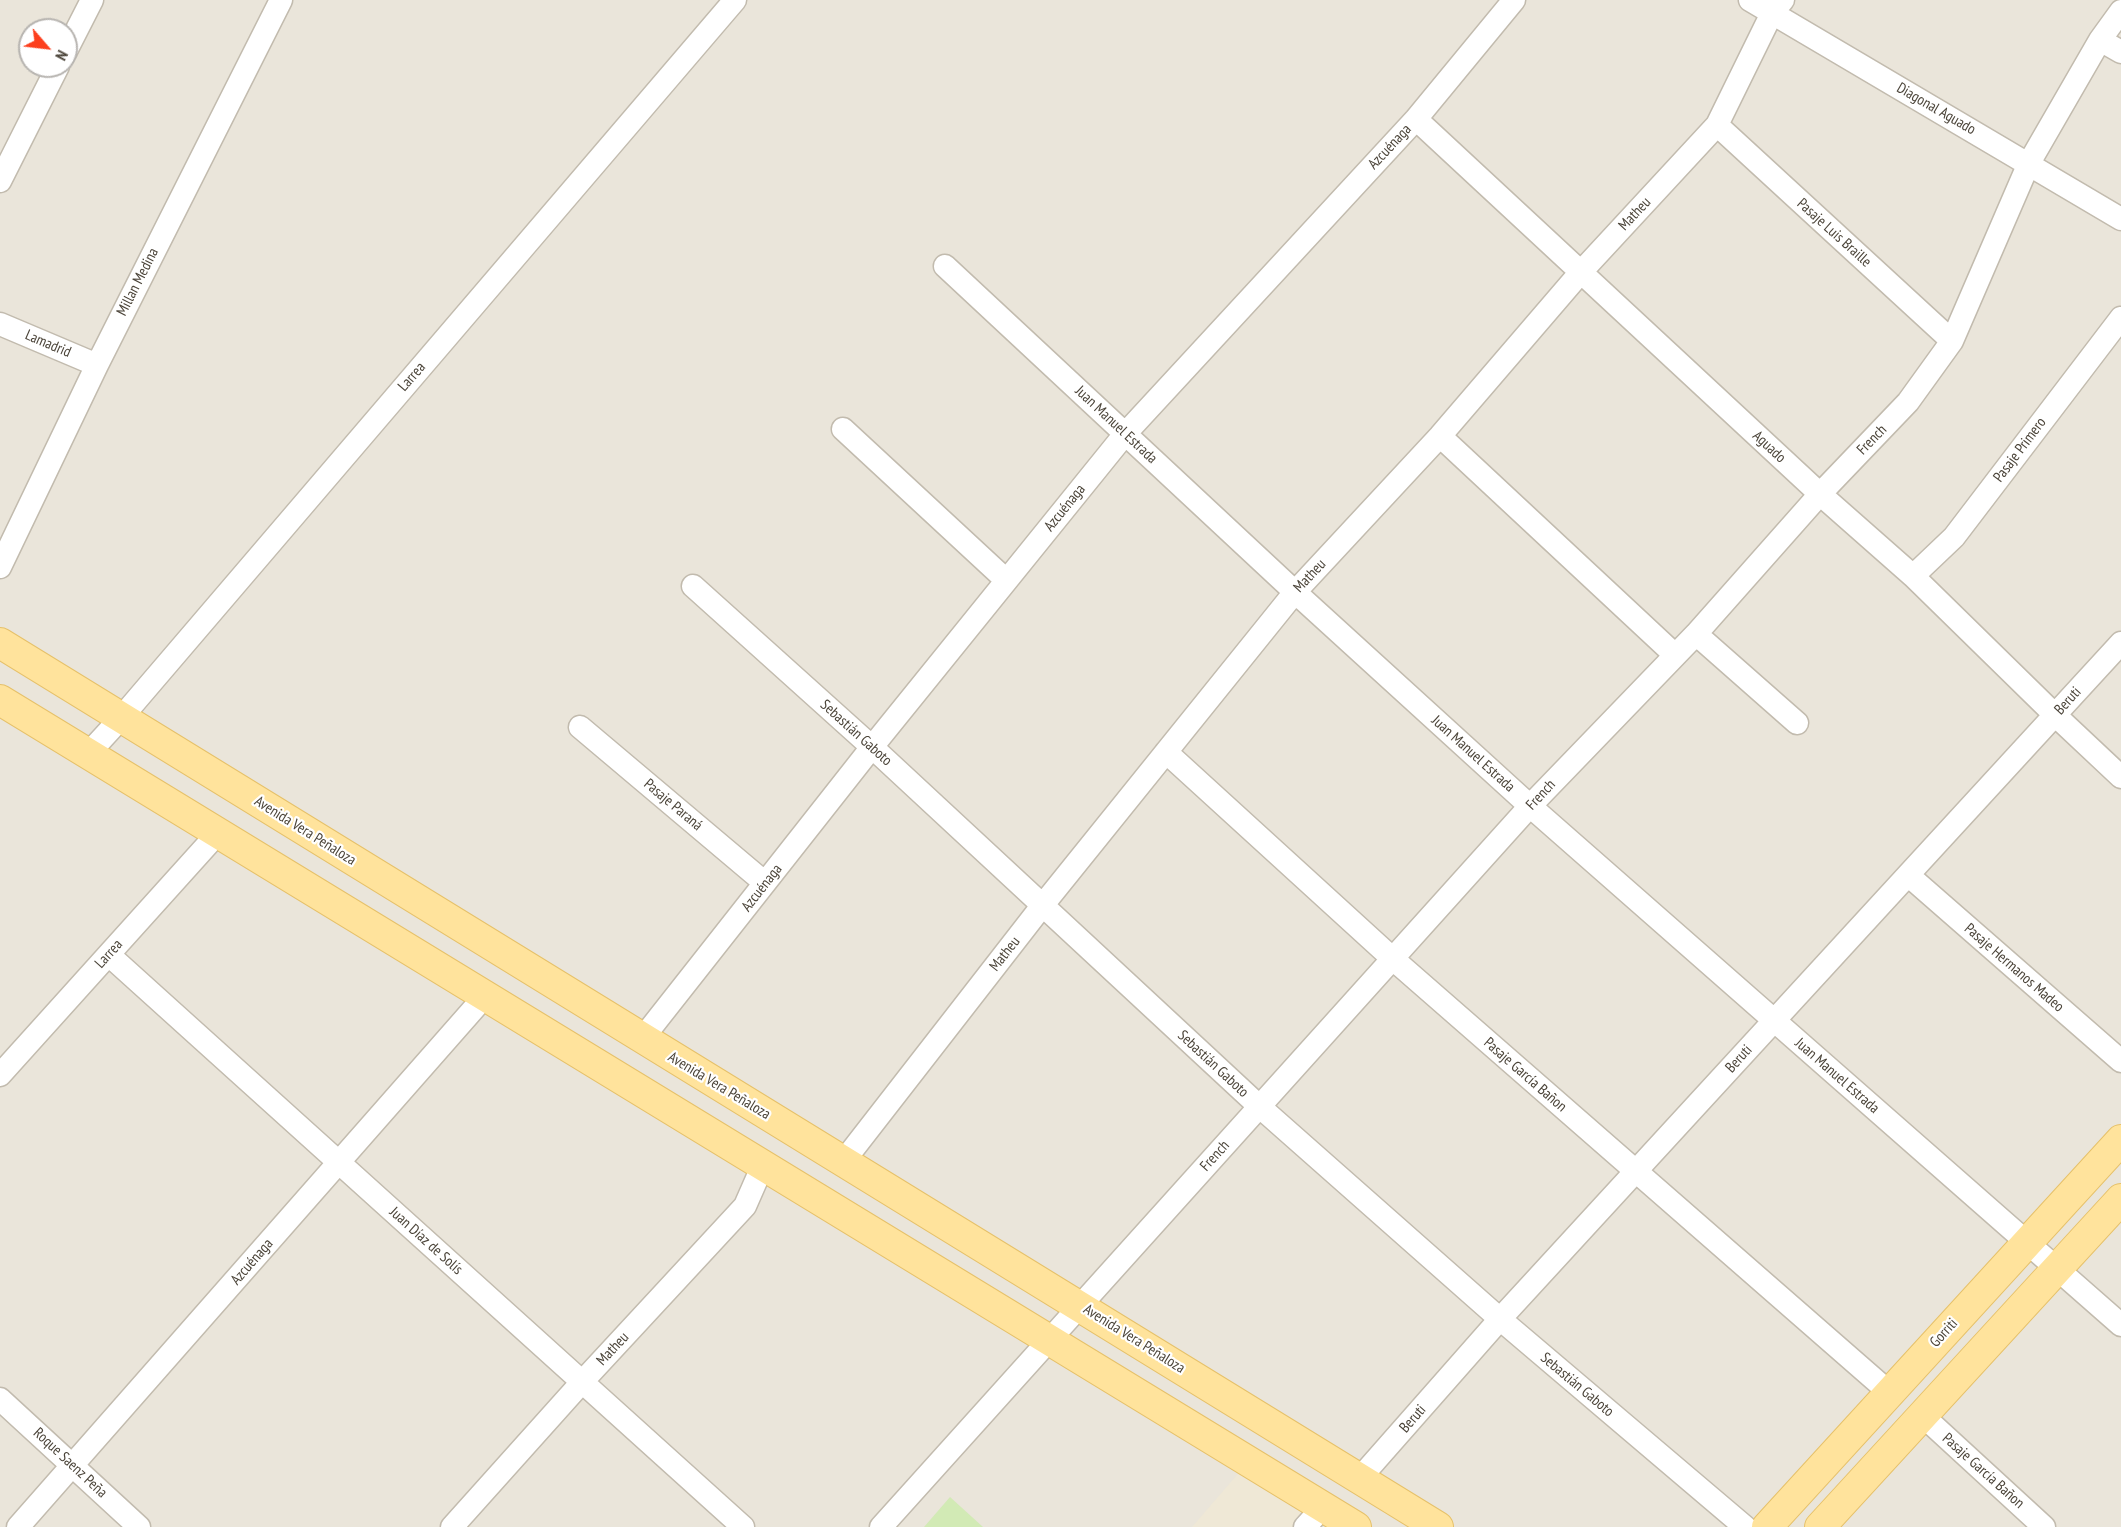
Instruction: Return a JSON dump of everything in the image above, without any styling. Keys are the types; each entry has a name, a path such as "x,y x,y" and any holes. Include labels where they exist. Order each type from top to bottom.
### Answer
{"main road":[{"name":"Avenida Vera Peñaloza","path":"0,643 1438,1527"},
{"path":"0,700 1050,1341 1314,1517 1356,1527"},
{"name":"Gorriti","path":"1767,1527 2121,1140"},
{"path":"1820,1527 2121,1198"}],"street":[{"path":"78,27 92,0"},
{"name":"Millan Medina","path":"0,567 97,365 281,0"},
{"name":"Larrea","path":"88,754 735,0"},
{"name":"Azcuénaga","path":"642,1039 872,747 1125,434 1416,119 1514,0"},
{"name":"Diagonal Aguado","path":"1750,0 1778,7 2121,219"},
{"name":"Matheu","path":"843,1162 1042,906 1295,592 1440,436 1580,273 1717,125 1778,7"},
{"name":"French","path":"881,1527 1530,806 1696,634 1820,494 1908,402 1952,341 2029,164 2100,40 2121,11"},
{"path":"2100,40 2121,51"},
{"path":"0,181 52,78"},
{"name":"Aguado","path":"1416,119 1820,494 1913,576 2121,777"},
{"name":"Pasaje Luis Braille","path":"1717,125 1952,341"},
{"name":"Juan Manuel Estrada","path":"945,266 1295,592 1530,806 2121,1325"},
{"name":"Pasaje Primero","path":"1913,576 1954,537 2121,318"},
{"name":"Lamadrid","path":"0,324 97,365"},
{"path":"843,429 1006,580"},
{"path":"1440,436 1675,655"},
{"name":"Sebastián Gaboto","path":"693,586 872,747 1260,1107 1500,1320 1745,1527"},
{"path":"1696,634 1797,723"},
{"name":"Beruti","path":"1360,1478 1500,1320 2121,643"},
{"name":"Pasaje Paraná","path":"580,727 765,883"},
{"name":"Pasaje García Bañon","path":"1166,752 1392,959 1890,1393"},
{"name":"Larrea","path":"0,1075 218,833"},
{"name":"Pasaje Hermanos Madeo","path":"1908,875 2121,1061"},
{"name":"Juan Díaz de Solís","path":"109,955 743,1527"},
{"name":"Azcuénaga","path":"18,1527 485,996"},
{"name":"Matheu","path":"452,1527 582,1382 746,1206 763,1166"},
{"name":"Roque Saenz Peña","path":"0,1399 139,1527"},
{"name":"Pasaje García Bañon","path":"1922,1415 2044,1527"}],"shaded area":[{"path":"0,0 2121,0 2121,1527 0,1527"},
{"path":"1249,1461 1323,1507 1305,1527 1192,1527"}],"green space":[{"path":"950,1497 983,1527 924,1527"}]}
